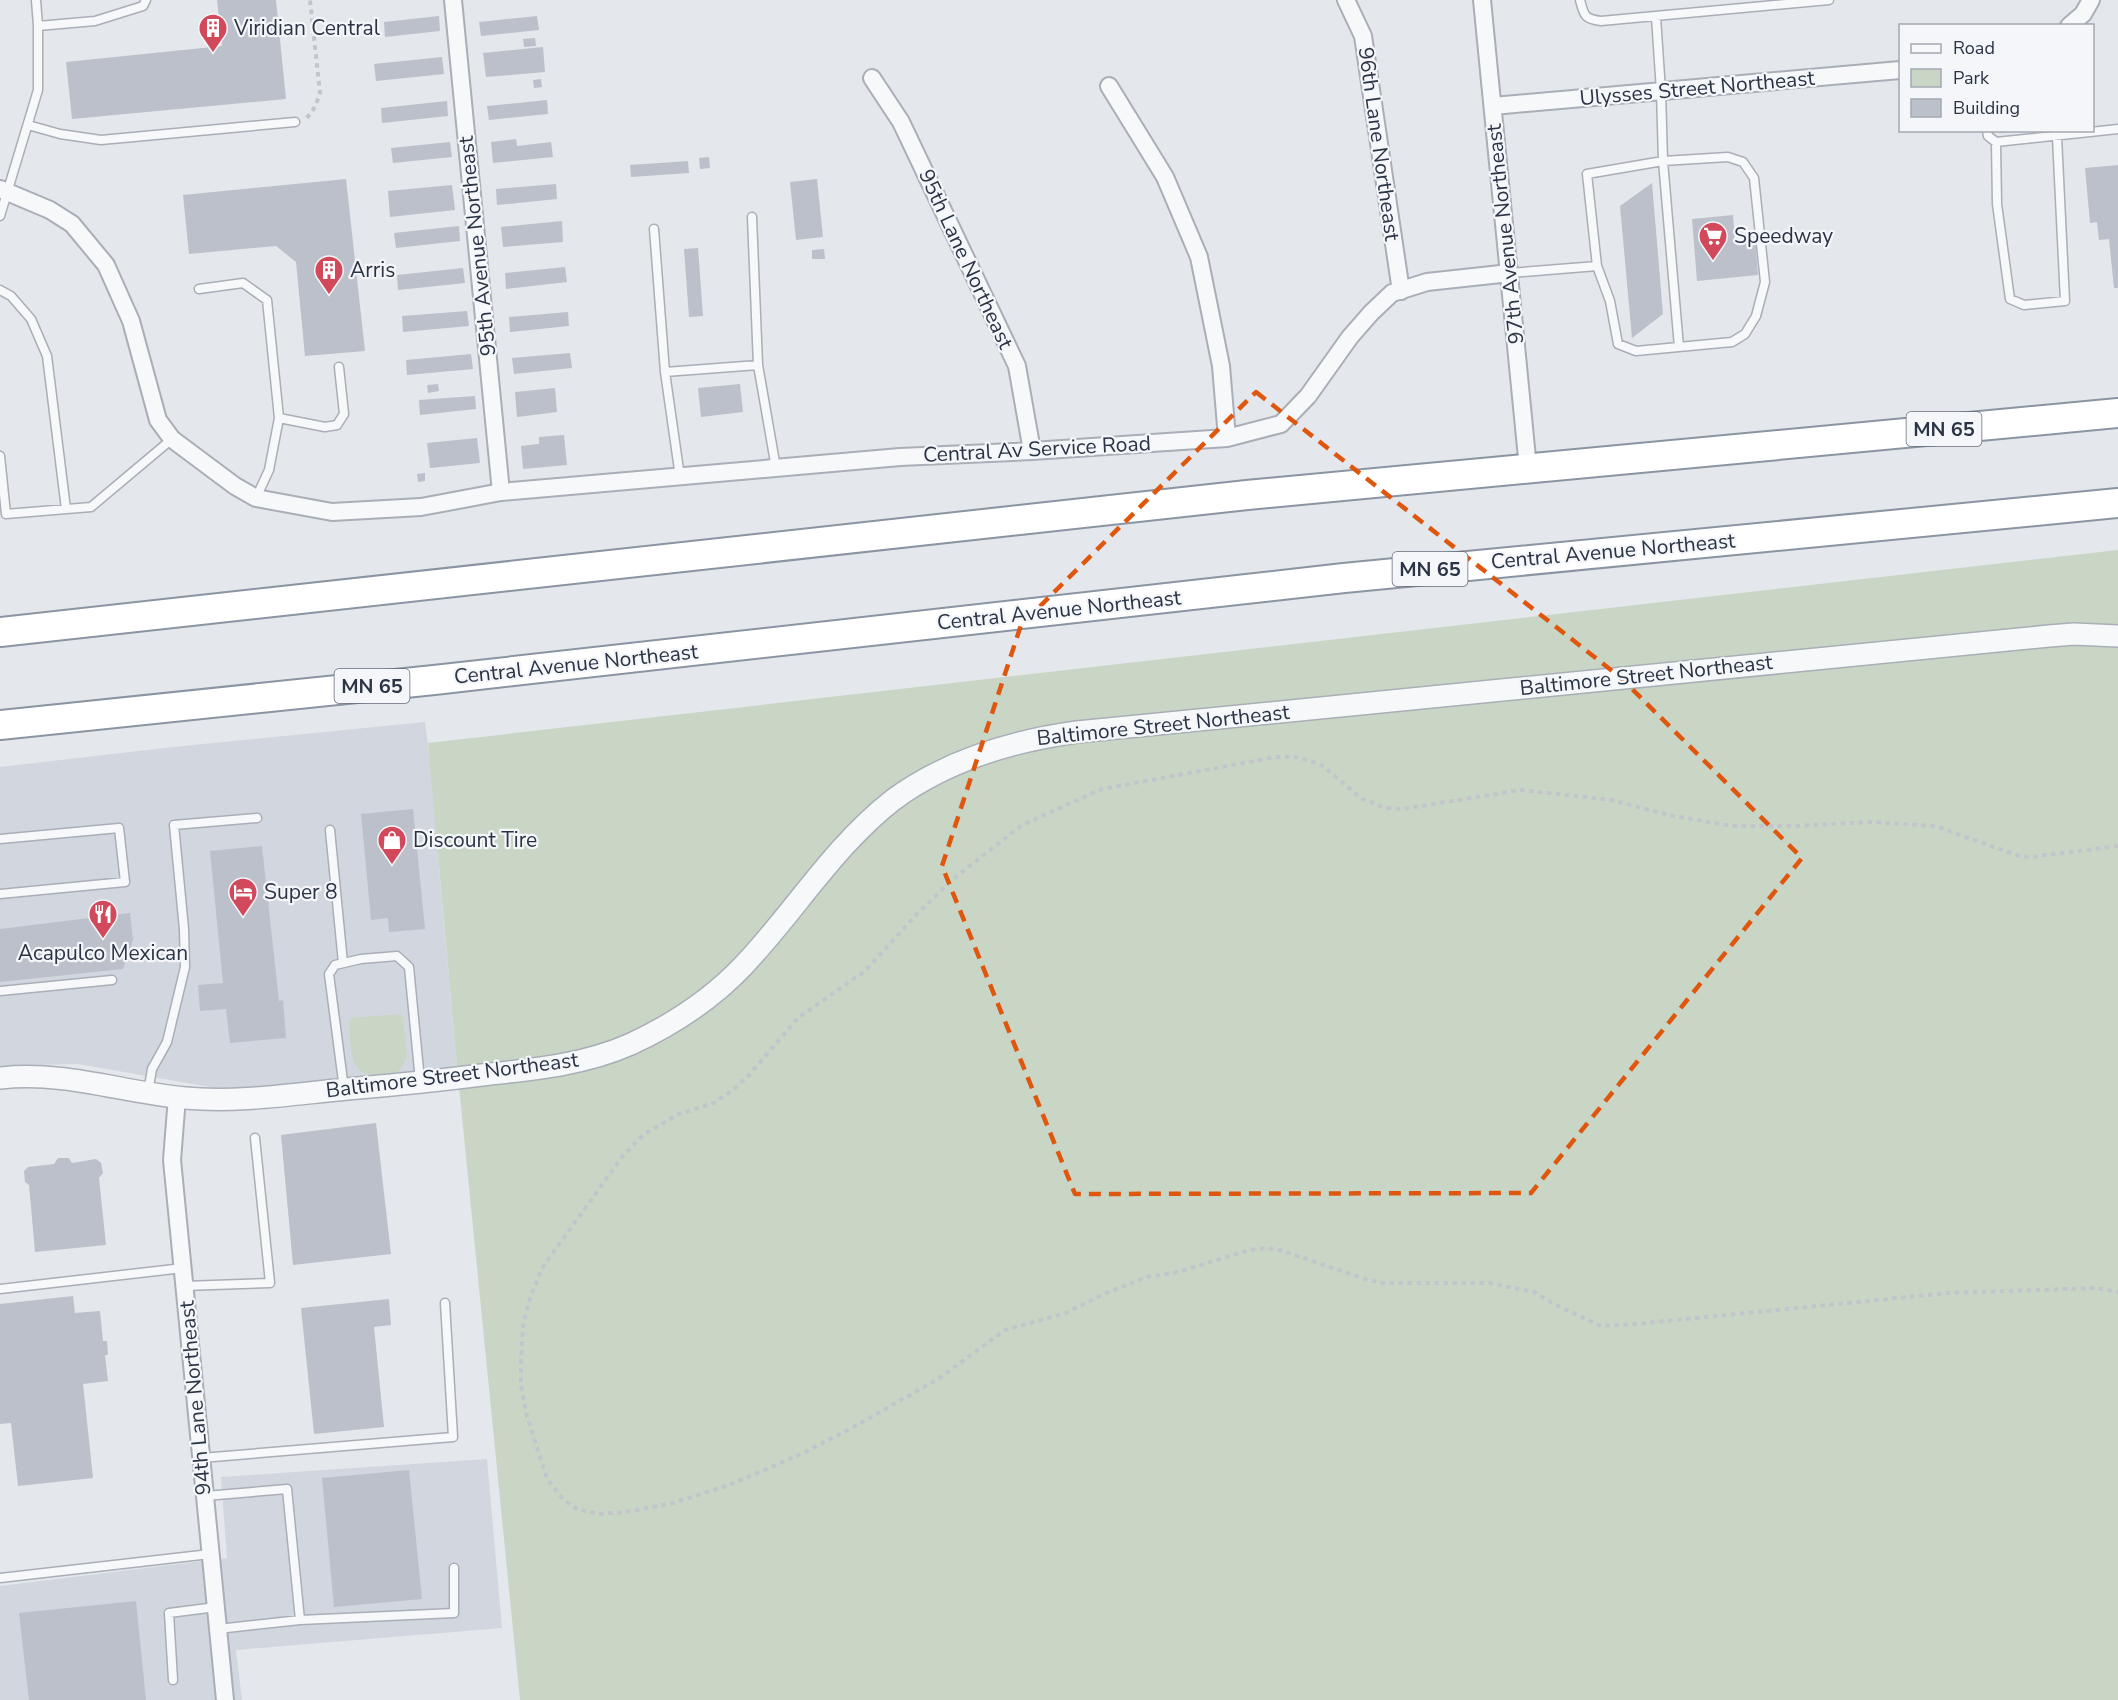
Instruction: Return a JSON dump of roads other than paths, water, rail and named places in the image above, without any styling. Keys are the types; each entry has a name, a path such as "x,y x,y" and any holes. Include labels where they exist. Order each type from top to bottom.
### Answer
{"highway":[{"name":"MN 65","path":"0,632 1247,495 2118,413"},
{"name":"Central Avenue Northeast","path":"0,725 423,681 1355,577 2118,504"}],"street":[{"name":"95th Avenue Northeast","path":"453,0 501,492"},
{"name":"96th Lane Northeast","path":"1346,0 1363,36 1401,291"},
{"name":"97th Avenue Northeast","path":"1482,0 1528,468"},
{"path":"2070,24 2087,7"},
{"name":"Ulysses Street Northeast","path":"1493,106 1899,70"},
{"name":"95th Lane Northeast","path":"872,78 901,122 1017,366 1032,451"},
{"path":"1108,86 1165,177 1199,257 1221,366 1227,438"},
{"path":"4,190 50,210 72,224 105,265 131,321 158,420 172,439 235,486 256,498 332,513 421,507 501,492"},
{"name":"Central Av Service Road","path":"501,492 900,457 1227,438 1281,424 1308,396 1350,337 1392,293 1427,282 1510,273"},
{"name":"Baltimore Street Northeast","path":"0,1078 37,1076 63,1078 177,1097 253,1098 545,1068 575,1062 631,1044 663,1027 706,998 741,968 854,836 893,801 948,768 1014,743 1077,732 1780,662 2049,636 2095,634 2118,636"},
{"name":"94th Lane Northeast","path":"177,1097 172,1160 225,1700"}],"lane":[{"path":"0,216 4,190 38,90 36,0"},
{"path":"38,26 95,21 142,6 146,0"},
{"path":"1580,0 1584,14 1591,20 1601,21 1829,0"},
{"path":"1656,17 1663,161 1679,347"},
{"path":"28,125 60,134 101,140 295,122"},
{"path":"1988,132 1988,136 1996,142 2118,129"},
{"path":"1996,142 1997,204 2010,299 2024,306 2065,301 2057,137"},
{"path":"1728,156 1743,162 1754,178 1765,282 1756,316 1745,334 1732,342 1636,351 1618,344 1610,301 1597,266 1587,174 1663,161 1728,156"},
{"path":"752,217 758,365 776,468"},
{"path":"654,229 665,372 680,477"},
{"path":"1510,273 1597,266"},
{"path":"199,289 243,284 267,300 279,418 270,470 256,498"},
{"path":"0,290 11,296 31,318 47,357 66,509"},
{"path":"665,372 758,365"},
{"path":"279,418 324,427 337,425 344,414 339,367"},
{"path":"0,456 6,514 90,507 172,439"},
{"path":"148,1092 152,1069 167,1042 185,967 184,929 174,825 257,818"},
{"path":"0,839 119,828 125,882 0,894"},
{"path":"330,830 343,963"},
{"path":"344,1089 330,974 335,965 360,959 397,956 409,967 420,1082"},
{"path":"0,991 112,980"},
{"path":"184,1286 270,1283 255,1138"},
{"path":"0,1289 183,1269"},
{"path":"201,1458 453,1437 445,1303"},
{"path":"205,1496 287,1489 300,1620"},
{"path":"0,1578 210,1554"},
{"path":"218,1629 300,1620 454,1613 454,1568"},
{"path":"173,1680 169,1613 216,1607"}],"place":[{"name":"Viridian Central","path":"213,54"},
{"name":"Speedway","path":"1713,262"},
{"name":"Arris","path":"329,296"},
{"name":"Discount Tire","path":"392,866"},
{"name":"Super 8","path":"243,918"},
{"name":"Acapulco Mexican","path":"103,940"}]}
